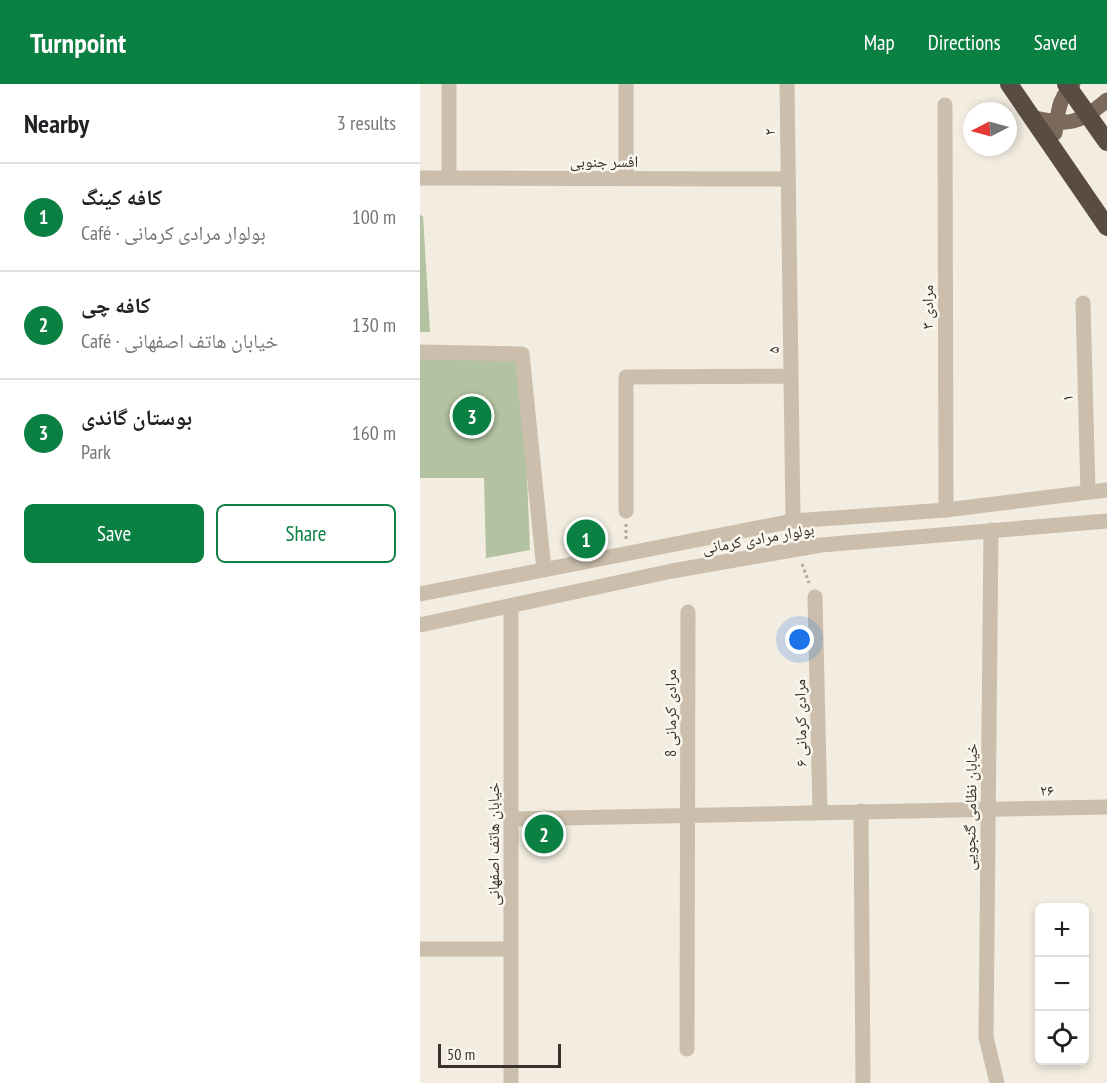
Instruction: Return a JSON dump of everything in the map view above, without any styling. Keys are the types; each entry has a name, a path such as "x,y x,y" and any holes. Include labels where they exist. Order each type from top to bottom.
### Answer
{"highway":[{"path":"1009,84 1107,227"},
{"path":"1069,85 1107,142"}],"main road":[{"path":"1053,149 1058,106 1069,85"},
{"path":"1031,117 1057,123 1072,122 1088,116 1107,100"}],"street":[{"path":"449,84 449,178"},
{"path":"626,84 626,178"},
{"name":"۲","path":"787,84 788,179"},
{"name":"مرادی ۳","path":"945,105 946,510"},
{"name":"افسر جنوبی","path":"420,178 788,179"},
{"name":"۵","path":"788,179 793,521"},
{"name":"۱","path":"1083,303 1088,492"},
{"path":"420,352 522,354 544,570"},
{"path":"626,511 626,377 791,376"},
{"name":"بولوار مرادی کرمانی","path":"420,594 793,521 946,510 1107,490"},
{"name":"بولوار مرادی کرمانی","path":"420,625 672,571 821,545 1107,521"},
{"name":"خیابان نظامی گنجویی","path":"991,530 986,1037 996,1083"},
{"name":"مرادی کرمانی ۶","path":"815,597 820,812"},
{"name":"خیابان هاتف اصفهانی","path":"511,606 511,1083"},
{"name":"مرادی کرمانی 8","path":"687,1049 688,612"},
{"name":"۲۶","path":"511,819 1107,807"},
{"path":"861,811 863,1083"},
{"path":"420,949 511,949"},
{"path":"983,1083 996,1083"}],"path":[{"path":"626,511 627,553"},
{"path":"796,549 815,597"}],"green space":[{"path":"420,215 423,216 430,332 420,332"},
{"path":"420,354 522,354 530,550 486,558 484,478 420,478"}],"place":[{"name":"بوستان گاندی","path":"472,416"},
{"name":"کافه کینگ","path":"586,539"},
{"name":"کافه چی","path":"544,834"}]}
